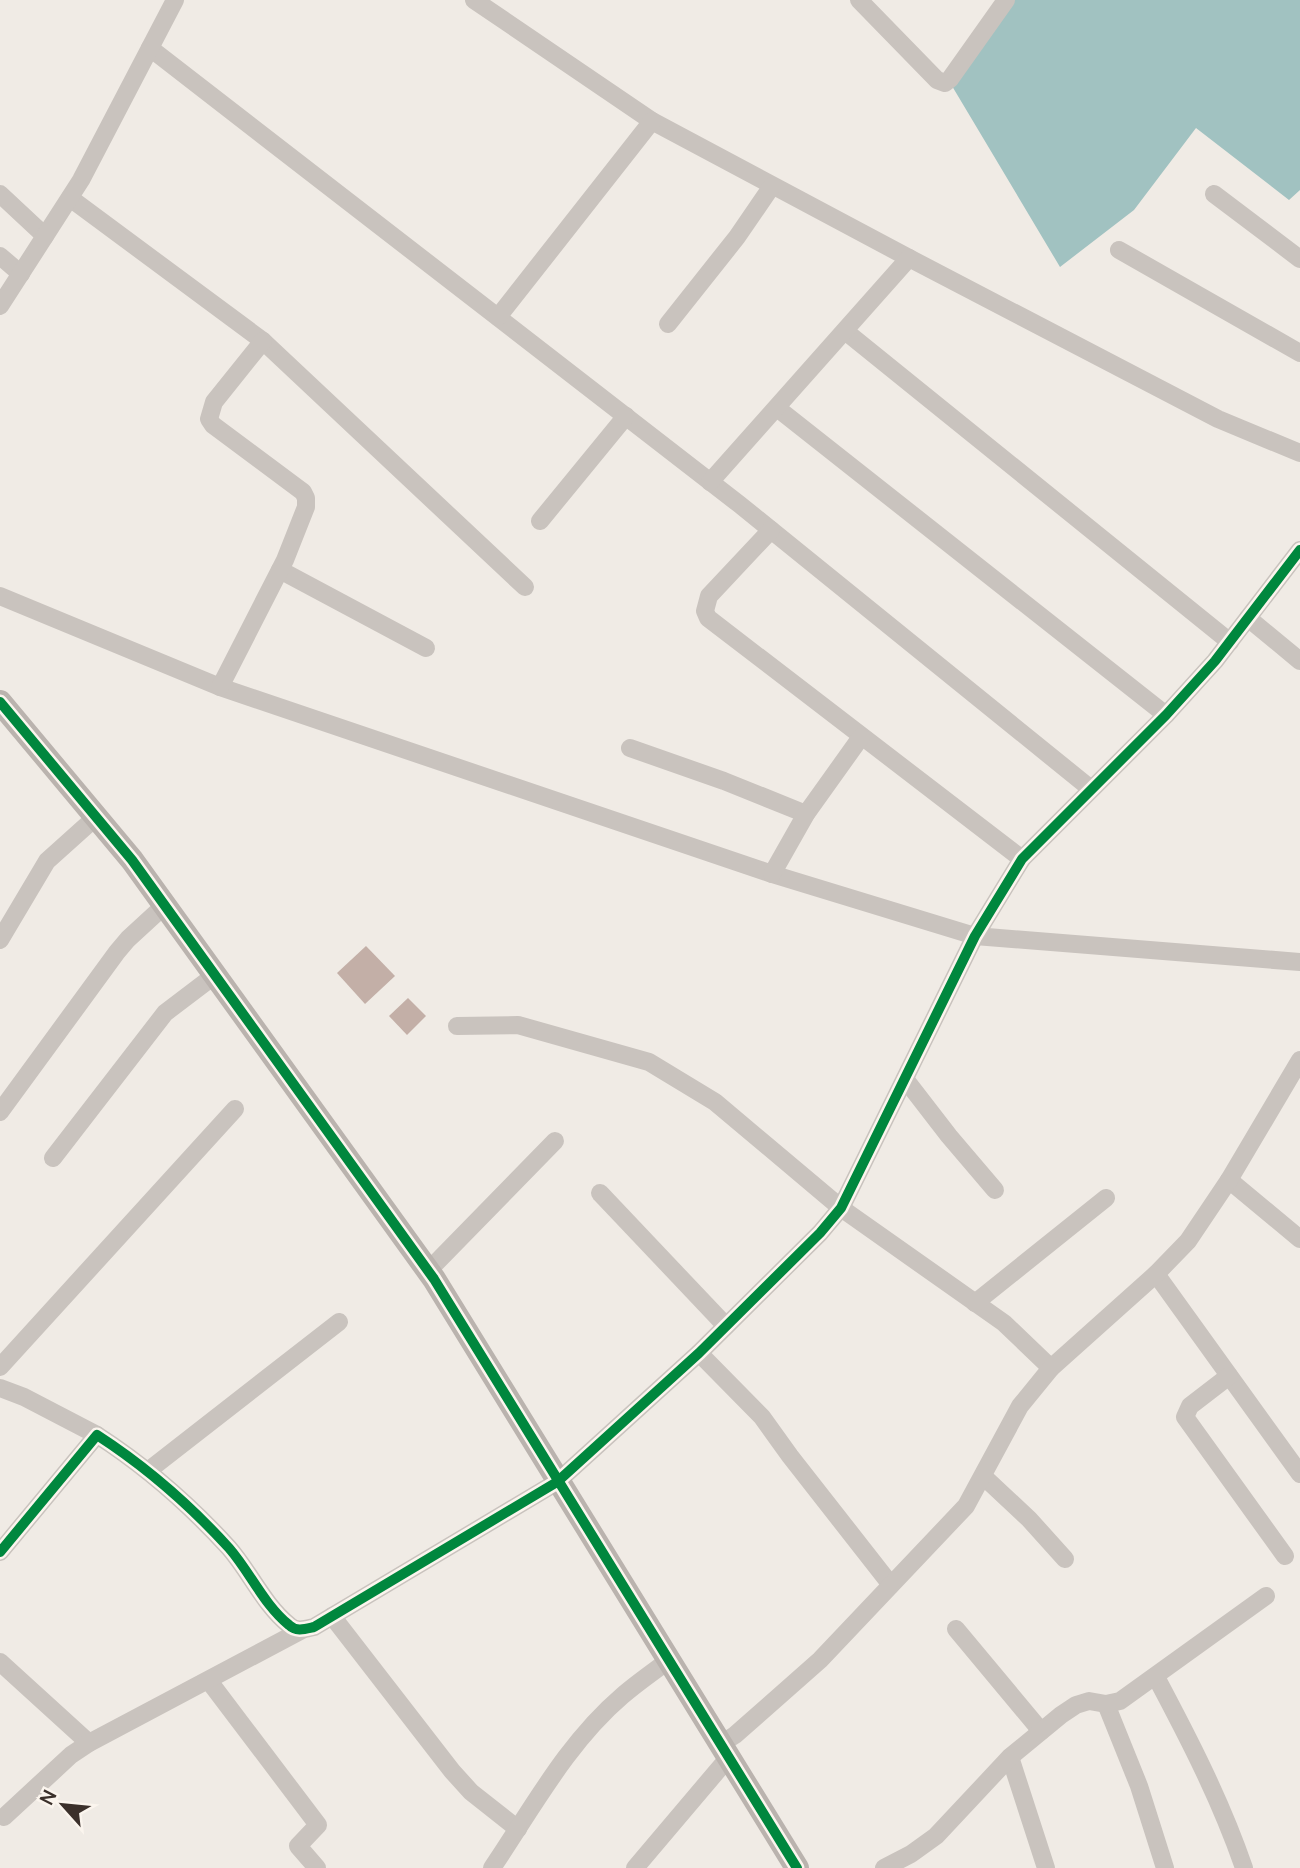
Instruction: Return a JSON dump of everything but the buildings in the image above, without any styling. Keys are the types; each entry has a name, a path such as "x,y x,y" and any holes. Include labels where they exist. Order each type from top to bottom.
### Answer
{"street":[{"path":"0,306 70,198 175,0"},
{"path":"474,0 652,121 1218,419 1300,453"},
{"path":"859,0 937,80 945,83 1006,0"},
{"path":"150,48 771,530 1091,789"},
{"path":"498,317 652,121"},
{"path":"668,324 737,237 772,186"},
{"path":"0,194 45,236"},
{"path":"1214,194 1300,260"},
{"path":"70,198 263,341 524,587"},
{"path":"1119,250 1300,353"},
{"path":"0,256 21,274"},
{"path":"710,482 909,258"},
{"path":"845,331 1230,642"},
{"path":"220,687 280,570 302,518 306,498 294,485 213,425 209,419 209,412 218,397 263,341"},
{"path":"777,408 1166,715"},
{"path":"540,521 626,416"},
{"path":"771,530 709,596 705,611 708,618 1022,859"},
{"path":"4,1817 71,1755 89,1743 302,1630 314,1627 557,1482 699,1353 820,1233 841,1208 975,936 1022,859 1166,715 1230,642 1300,550"},
{"path":"280,570 426,648"},
{"path":"0,596 220,687 541,798 772,874 975,936 1300,962"},
{"path":"1248,618 1300,662"},
{"path":"0,702 132,860 428,1271 797,1868"},
{"path":"772,874 806,814 861,737"},
{"path":"630,748 724,781 806,814"},
{"path":"0,940 47,861 96,817"},
{"path":"0,1112 117,952 165,905"},
{"path":"53,1158 165,1013 215,975"},
{"path":"457,1026 518,1025 649,1062 715,1102 841,1208 1004,1323 1051,1368"},
{"path":"635,1868 735,1735 820,1660 966,1506 1020,1406 1051,1368 1156,1274 1188,1241 1229,1180 1300,1060"},
{"path":"905,1079 995,1190"},
{"path":"0,1367 235,1109"},
{"path":"428,1271 555,1141"},
{"path":"1229,1180 1300,1239"},
{"path":"600,1193 726,1326"},
{"path":"975,1303 1106,1198"},
{"path":"1156,1274 1300,1474"},
{"path":"149,1470 338,1322"},
{"path":"699,1353 762,1416 891,1585"},
{"path":"1229,1376 1190,1406 1185,1417 1285,1556"},
{"path":"0,1388 24,1397 97,1435 149,1470 230,1549 291,1628 302,1630"},
{"path":"0,1552 97,1435"},
{"path":"984,1476 1029,1519 1065,1559"},
{"path":"884,1868 911,1854 936,1836 1010,1757 1076,1705 1089,1701 1106,1704 1120,1701 1266,1596"},
{"path":"332,1616 452,1771 471,1792 518,1829"},
{"path":"956,1629 1041,1731"},
{"path":"492,1868 581,1739 621,1697 669,1660"},
{"path":"0,1662 89,1743"},
{"path":"1156,1677 1203,1765 1244,1868"},
{"path":"209,1681 318,1825 298,1846 317,1868"},
{"path":"1106,1704 1139,1786 1165,1868"},
{"path":"1010,1757 1046,1868"}],"water":[{"path":"1014,0 1300,0 1300,190 1289,200 1196,128 1134,210 1060,267 952,86"}],"cycle path":[{"path":"0,1552 97,1435 150,1473 183,1501 229,1548 280,1617 292,1627 304,1629 314,1627 557,1482 699,1353 820,1233 841,1208 975,936 1022,859 1166,715 1215,661 1300,550"},
{"path":"0,702 132,860 434,1279 797,1868"}]}
